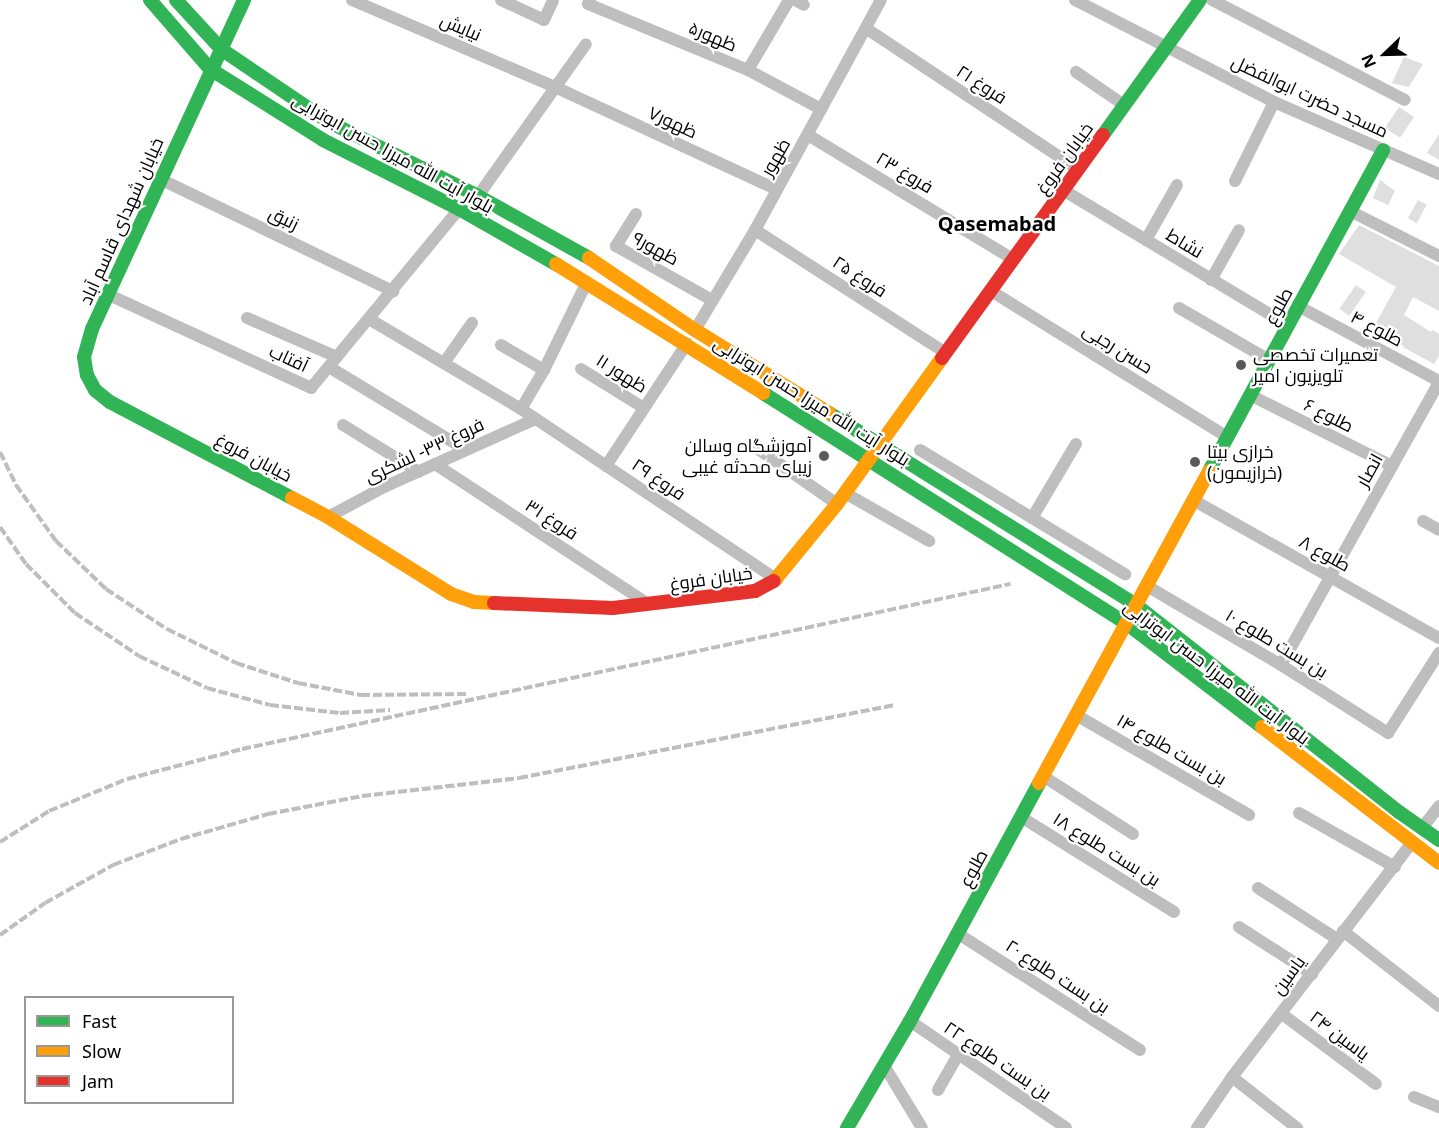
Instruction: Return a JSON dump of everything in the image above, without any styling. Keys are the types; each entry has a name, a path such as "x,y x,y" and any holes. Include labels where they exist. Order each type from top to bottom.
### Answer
{"main road":[{"name":"بلوار آیت الله میرزا حسن ابوترابی","path":"150,0 210,69 323,140 459,209 587,282 687,343 1126,623 1411,844 1439,863"},
{"name":"بلوار آیت الله میرزا حسن ابوترابی","path":"176,0 221,49 329,122 478,196 581,253 695,330 1136,605 1439,840"},
{"path":"221,49 244,0"},
{"name":"خیابان فروغ","path":"95,390 110,402 328,517 451,594 474,602 567,608 649,604 755,591 777,580 841,498 1200,0"},
{"name":"خیابان شهدای قاسم آباد","path":"95,390 87,375 84,357 92,328 221,49"},
{"name":"طلوع","path":"847,1128 885,1067 1383,150"},
{"path":"1411,844 1422,828"}],"street":[{"name":"نيايش","path":"352,0 555,87"},
{"path":"501,0 544,20 553,1"},
{"path":"748,70 789,0"},
{"name":"ظهور","path":"695,330 755,230 881,0"},
{"name":"مسجد حضرت ابوالفضل","path":"1075,0 1274,102 1439,174"},
{"path":"1212,0 1405,100"},
{"name":"ظهور۵","path":"589,2 748,70 821,109"},
{"name":"فروغ ۲۱","path":"867,29 1078,169"},
{"path":"478,196 586,44"},
{"path":"1076,72 1124,105"},
{"name":"ظهور۷","path":"555,87 776,189"},
{"path":"1235,181 1274,102"},
{"name":"فروغ ۲۳","path":"808,135 1014,259"},
{"name":"زنبق","path":"160,179 393,291"},
{"path":"1146,240 1177,185"},
{"name":"نشاط","path":"1063,190 1288,325"},
{"name":"آفتاب","path":"107,294 311,388 459,209"},
{"path":"1350,211 1439,256"},
{"name":"ظهور۹","path":"636,214 616,246 712,300"},
{"name":"فروغ ۲۵","path":"755,230 946,353"},
{"path":"1212,280 1239,230"},
{"path":"521,409 544,370 587,282"},
{"name":"حسن رجبی","path":"991,291 1227,437"},
{"name":"طلوع ۴","path":"1298,306 1439,381"},
{"path":"1179,308 1269,360"},
{"path":"247,318 333,362 466,450"},
{"name":"فروغ ۲۹","path":"369,319 536,418 777,580"},
{"path":"444,363 472,323"},
{"path":"606,466 687,343"},
{"path":"501,345 544,370"},
{"name":"ظهور ۱۱","path":"581,369 644,408"},
{"name":"انصار","path":"1281,665 1439,381"},
{"name":"طلوع ۶","path":"1250,395 1392,466"},
{"name":"فروغ ۳۳- لشکری","path":"328,517 435,464 536,418"},
{"path":"343,425 419,472"},
{"path":"1032,518 1076,444"},
{"path":"759,449 841,498 929,541"},
{"path":"920,450 1125,574"},
{"name":"فروغ ۳۱","path":"435,464 649,604"},
{"path":"945,487 955,471"},
{"name":"طلوع ۸","path":"1193,500 1439,638"},
{"path":"1424,521 1439,530"},
{"path":"1081,570 1091,553"},
{"name":"بن بست طلوع ۱۰","path":"1146,586 1281,665 1388,733 1439,653"},
{"name":"بن بست طلوع ۱۴","path":"1076,715 1249,815"},
{"path":"1043,776 1133,834"},
{"path":"1422,828 1439,806"},
{"path":"1299,813 1395,867"},
{"name":"بن بست طلوع ۱۸","path":"1021,817 1174,912"},
{"name":"یاسین","path":"1197,1128 1232,1077 1411,844"},
{"path":"1258,888 1340,935 1439,1006"},
{"path":"1239,927 1312,974"},
{"name":"بن بست طلوع ۲۰","path":"957,933 1140,1050"},
{"name":"یاسین ۲۴","path":"1282,1014 1376,1084"},
{"name":"بن بست طلوع ۲۲","path":"910,1021 1066,1128"},
{"path":"938,1090 958,1055"},
{"path":"885,1067 922,1128"},
{"path":"1232,1077 1297,1128"},
{"path":"1414,1097 1439,1107"}],"building":[{"path":"1404,57 1423,64 1409,87 1392,83"},
{"path":"1399,107 1414,117 1400,138 1385,128"},
{"path":"1439,134 1439,160 1427,153"},
{"path":"1380,180 1395,191 1388,205 1373,198"},
{"path":"1418,200 1427,205 1417,223 1408,218"},
{"path":"1359,225 1439,266 1439,311 1413,297 1404,315 1431,332 1432,330 1439,334 1439,356 1434,364 1372,330 1396,287 1339,254"},
{"path":"1356,285 1366,292 1349,316 1339,309"}],"railway":[{"path":"0,452 16,485 56,541 106,589 167,629 236,663 298,683 361,695 469,694"},
{"path":"0,527 26,564 75,613 139,656 207,688 270,705 340,713 390,710"},
{"path":"0,842 49,811 127,779 242,749 1010,584"},
{"path":"0,935 45,903 113,865 181,839 268,814 362,796 519,778 895,705"}],"traffic: fast":[{"path":"150,0 210,69 323,140 459,209 556,264"},
{"path":"176,0 221,49 329,122 478,196 589,258"},
{"path":"244,0 92,329 84,357 87,375 95,390 110,402 292,498"},
{"path":"1103,135 1200,0"},
{"path":"1209,471 1383,150"},
{"path":"763,393 1126,623 1262,727"},
{"path":"829,413 1136,605 1399,812 1439,840"},
{"path":"847,1128 910,1021 1039,783"}],"traffic: slow":[{"path":"589,258 695,330 829,413"},
{"path":"556,264 763,393"},
{"path":"774,581 837,504 942,358"},
{"path":"1039,783 1209,471"},
{"path":"292,498 328,517 451,594 474,602 494,603"},
{"path":"1262,727 1439,863"}],"traffic: jam":[{"path":"942,358 1103,135"},
{"path":"494,603 613,608 755,591 774,581"}],"place":[{"name":"تعمیرات تخصصی تلویزیون امیر","path":"1241,365"},
{"name":"آموزشگاه وسالن زیبای محدثه غیبی","path":"824,456"},
{"name":"خرازی بیتا (خرازیمون)","path":"1195,462"}],"district":[{"name":"Qasemabad","path":"997,223"}]}
